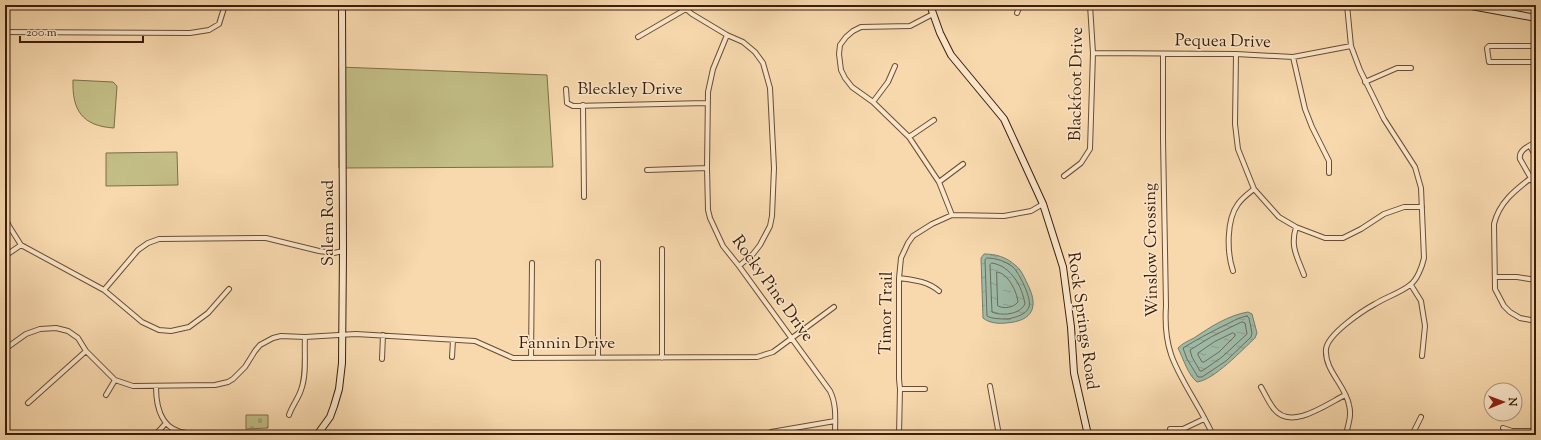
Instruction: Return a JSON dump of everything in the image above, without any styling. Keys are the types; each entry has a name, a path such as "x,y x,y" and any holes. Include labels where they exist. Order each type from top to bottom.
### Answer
{"street":[{"path":"5,32 202,32 220,24 225,5"},
{"name":"Salem Road","path":"317,435 330,417 339,389 342,364 342,5"},
{"name":"Rock Springs Road","path":"930,5 940,33 951,54 1004,119 1043,204 1063,267 1071,327 1074,373 1088,435"},
{"path":"1016,13 1020,5"},
{"name":"Blackfoot Drive","path":"1064,176 1081,163 1090,149 1093,53 1090,5"},
{"path":"1346,435 1350,414 1349,403 1328,364 1326,349 1329,341 1359,314 1411,285 1421,268 1424,258 1421,188 1415,167 1384,118 1366,82 1351,46 1347,5"},
{"path":"1466,5 1536,18"},
{"path":"638,37 685,7 692,14 727,35 743,42 755,52 763,63 770,88 771,99 774,168 772,216 770,226 760,245 753,254 739,266"},
{"path":"933,14 910,26 862,27 853,31 846,37 840,45 839,54 841,70 852,87 860,95 873,102 910,137 940,182 952,215"},
{"name":"Rocky Pine Drive","path":"727,35 713,69 707,103 708,210 710,218 723,246 833,397 836,408 835,435"},
{"name":"Pequea Drive","path":"1093,53 1236,54 1294,57 1351,46"},
{"path":"1536,46 1489,46 1487,48 1489,62 1536,62"},
{"name":"Winslow Crossing","path":"1163,54 1166,334 1169,351 1176,368 1213,435"},
{"path":"1236,54 1235,124 1238,149 1254,189 1279,217 1296,227 1325,238 1343,238 1362,229 1384,214 1404,207 1422,207"},
{"path":"1294,57 1306,109 1312,127 1328,161 1330,173"},
{"path":"873,102 888,82 895,66"},
{"path":"1366,82 1397,68 1411,68"},
{"name":"Bleckley Drive","path":"566,89 567,103 573,106 707,103"},
{"path":"583,105 584,197"},
{"path":"910,137 934,120"},
{"path":"1536,142 1520,152 1519,155 1536,187"},
{"path":"1530,146 1536,157"},
{"path":"940,182 963,164"},
{"path":"647,170 707,168"},
{"path":"1530,178 1502,203 1496,216 1494,224 1494,277 1495,289 1504,306 1520,318 1536,321"},
{"path":"1233,271 1229,261 1230,226 1238,204 1254,189"},
{"name":"Timor Trail","path":"899,435 899,278 901,258 908,243 913,236 932,224 952,215 1004,216 1031,211 1043,204"},
{"path":"5,217 21,245 104,290 142,322 159,330 171,331 183,329 199,321 208,313 229,288"},
{"path":"1296,227 1292,239 1304,275"},
{"path":"104,290 138,250 148,243 159,239 266,238 319,251 334,253 343,251"},
{"path":"5,256 21,245"},
{"path":"662,249 662,358"},
{"path":"598,262 598,357"},
{"path":"531,358 532,263"},
{"path":"1494,277 1517,277 1536,280"},
{"path":"899,278 920,281 932,285 939,291"},
{"path":"1411,285 1422,301 1425,326 1422,356"},
{"name":"Fannin Drive","path":"116,380 133,386 156,387 215,385 228,382 239,374 254,351 266,341 281,336 305,337 341,334 383,335 476,341 513,358 757,357 774,352 834,307"},
{"path":"5,349 26,334 40,329 56,328 68,331 78,338 86,351 116,380 106,395"},
{"path":"382,359 383,335"},
{"path":"288,415 303,385 305,337"},
{"path":"452,357 453,340"},
{"path":"28,403 86,351"},
{"path":"990,386 999,435"},
{"path":"156,387 157,407 166,423 177,431 212,435"},
{"path":"1261,387 1274,410 1282,417 1289,418 1297,418 1307,415 1345,395"},
{"path":"900,389 925,389"},
{"path":"1412,435 1421,417"},
{"path":"1170,429 1183,429 1204,419"},
{"path":"770,432 835,421"},
{"path":"155,435 166,423"},
{"path":"1502,428 1512,431 1536,431"}],"green space":[{"path":"339,67 547,75 553,167 339,168"},
{"path":"73,80 113,82 117,86 114,128 94,124 81,114 74,100"},
{"path":"177,152 178,185 106,186 106,153"},
{"path":"246,415 268,415 268,428 246,429"}],"water":[{"path":"984,254 997,255 1012,262 1022,273 1031,291 1033,299 1032,311 1028,316 1015,322 1000,323 991,322 983,318 981,258"},
{"path":"1248,312 1252,314 1257,333 1255,338 1219,370 1204,380 1197,382 1188,371 1178,348 1220,322"}]}
